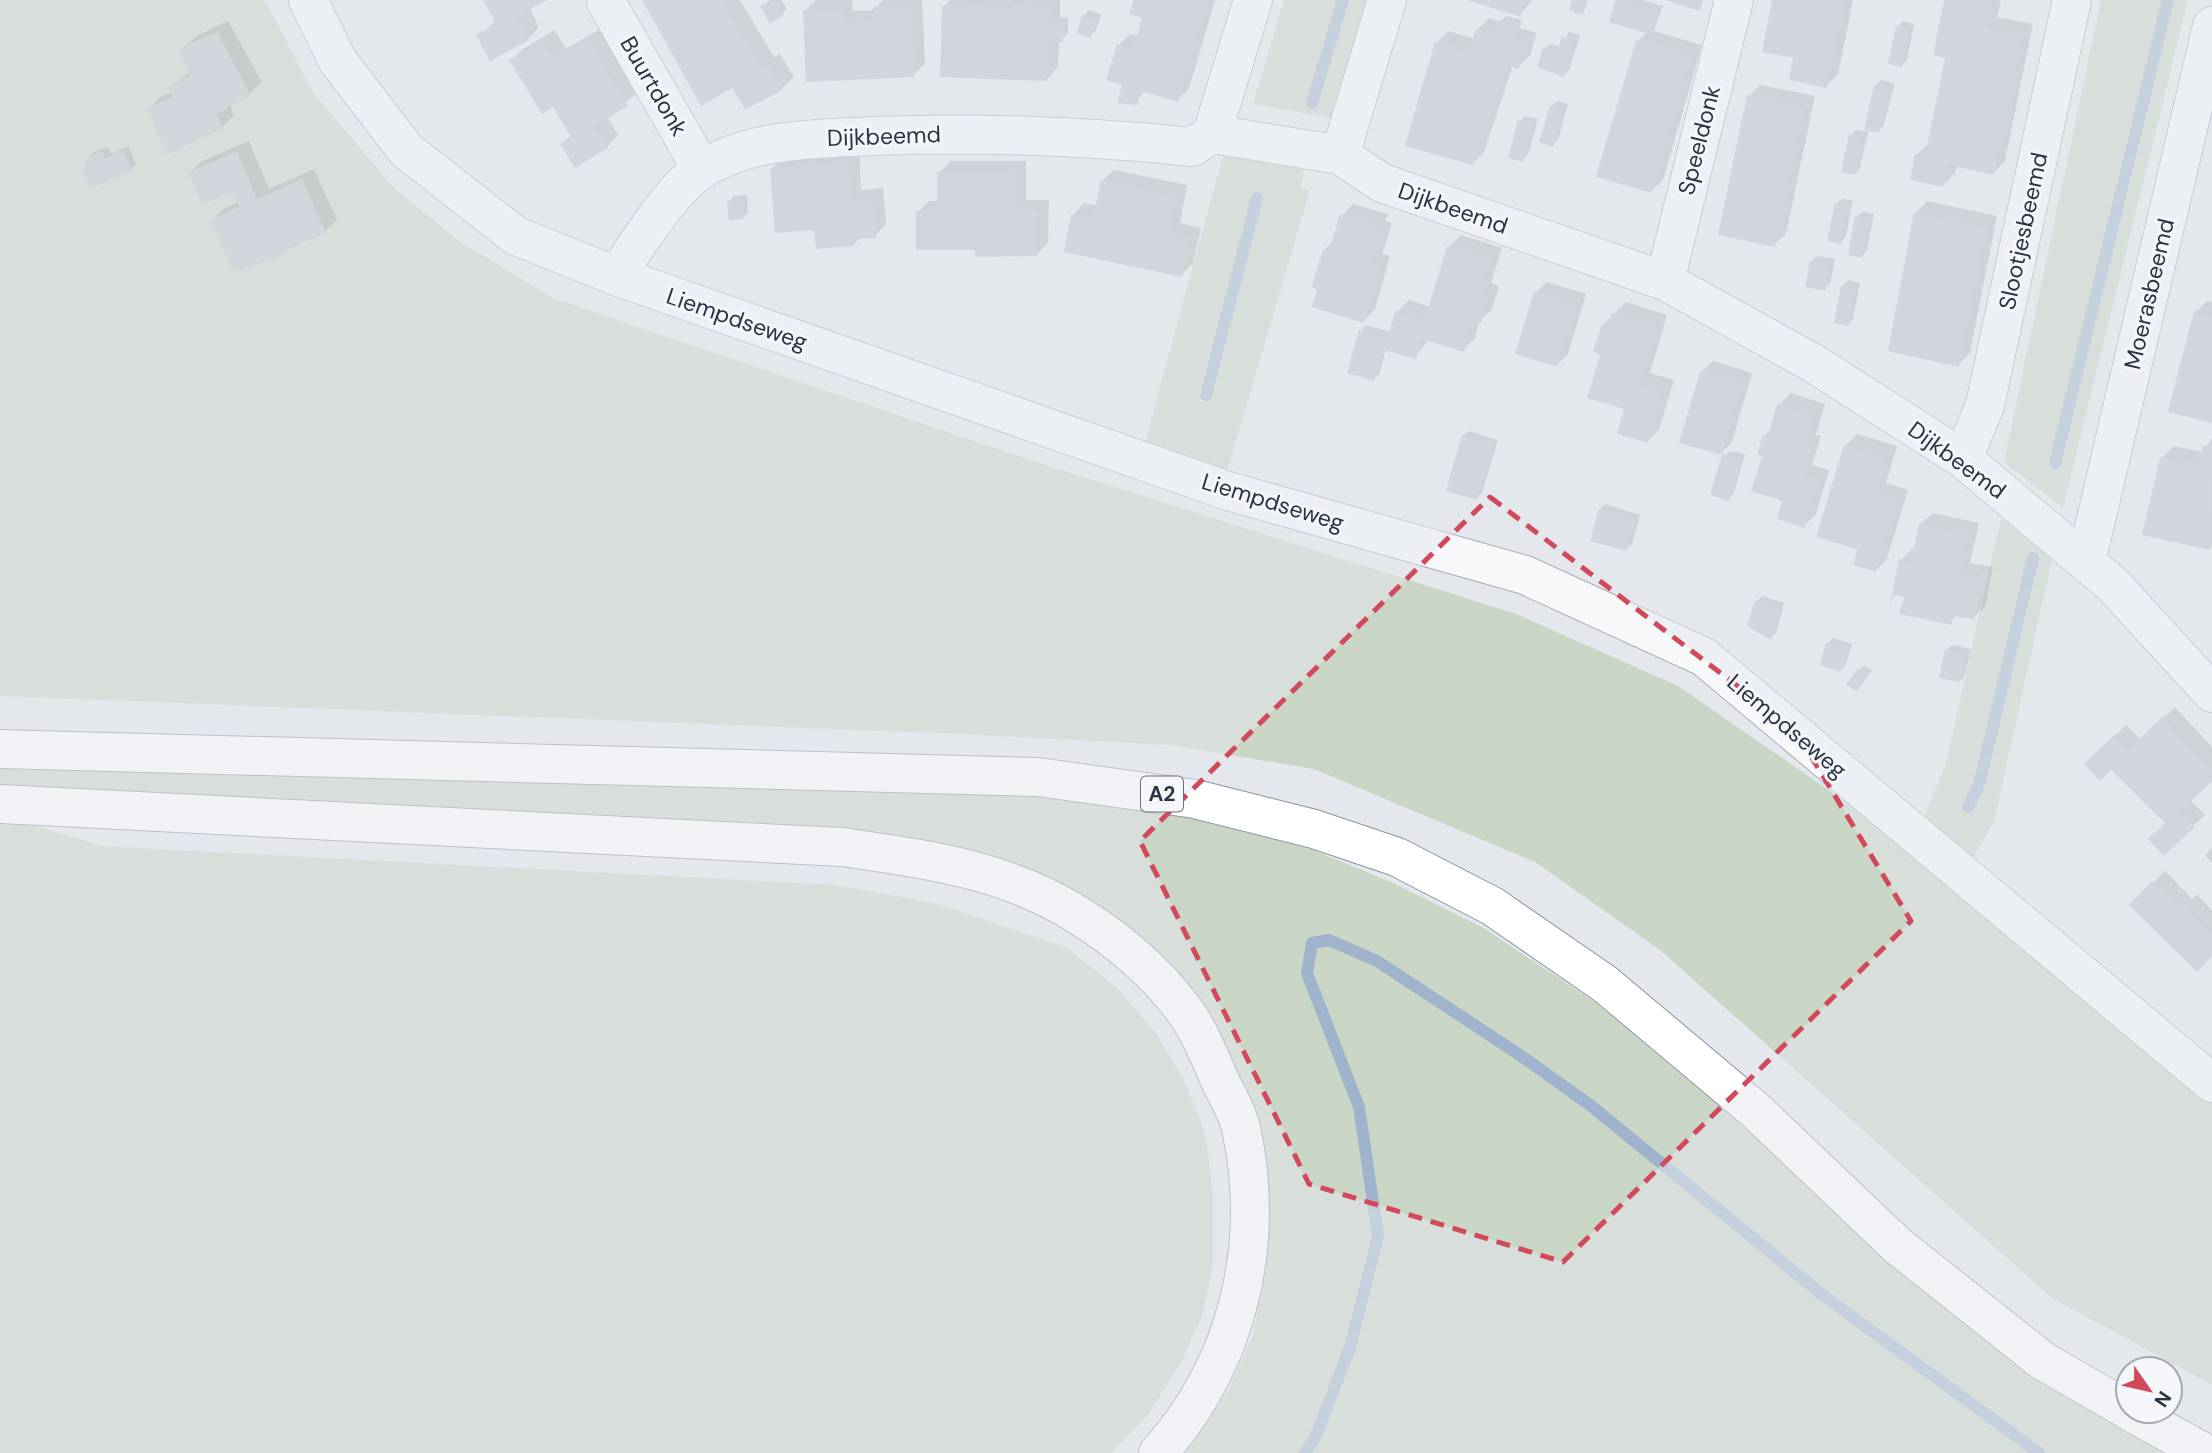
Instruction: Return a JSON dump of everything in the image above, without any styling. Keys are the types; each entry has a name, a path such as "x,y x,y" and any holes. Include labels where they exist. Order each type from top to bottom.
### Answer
{"highway":[{"name":"A2","path":"0,749 1038,777 1195,799 1314,829 1397,857 1492,906 1605,984 1755,1110 1898,1246 2043,1361 2114,1402"},
{"path":"0,804 842,847 946,862 1023,886 1078,915 1138,960 1185,1010 1241,1126 1250,1194 1247,1270 1234,1328 1211,1379 1179,1430 1158,1453"},
{"name":"A2","path":"2154,1425 2205,1453"}],"street":[{"name":"Liempdseweg","path":"308,0 338,61 406,150 516,236 616,276 1228,491 1525,575 1704,657 2212,1083"},
{"path":"1212,134 1254,0"},
{"path":"1340,155 1387,0"},
{"name":"Speeldonk","path":"1665,281 1734,0"},
{"name":"Slootjesbeemd","path":"1963,459 1985,405 2072,0"},
{"name":"Buurtdonk","path":"607,2 702,170"},
{"name":"Moerasbeemd","path":"2086,562 2212,26"},
{"name":"Dijkbeemd","path":"616,276 661,211 702,170 753,148 805,139 965,132 1192,147 1212,134 1340,155 1382,183 1665,281 1813,363 1963,459 2113,585 2212,692"}],"highlighted area":[{"path":"1490,497 1795,730 1911,921 1563,1262 1309,1184 1140,841"}],"green space":[{"path":"0,0 265,0 314,94 395,189 459,241 553,298 1033,461 1516,614 1678,686 1895,836 2212,1099 2212,1385 2184,1370 2184,1355 2157,1355 2052,1298 1660,950 1535,862 1314,769 1171,745 961,734 0,696"},
{"path":"1284,0 1371,0 1336,119 1253,104"},
{"path":"2101,0 2188,0 2063,508 2004,462"},
{"path":"1224,152 1304,169 1301,188 1310,190 1226,475 1144,446"},
{"path":"2001,518 2052,559 1994,822 1971,861 1923,820 1946,763"},
{"path":"0,765 1034,790 1193,816 1313,850 1391,882 1482,927 1595,1002 1744,1127 1886,1257 2114,1417 2114,1425 2126,1425 2166,1453 1186,1453 1229,1389 1253,1335 1266,1270 1268,1196 1257,1115 1230,1057 1027,872 0,789"},
{"path":"0,822 27,823 102,846 835,885 935,903 1066,947 1117,988 1156,1033 1185,1082 1206,1135 1213,1198 1213,1265 1202,1317 1180,1364 1148,1415 1111,1453 0,1453"}],"building":[{"path":"483,0 547,0 517,16 529,40 490,61 476,35 496,24"},
{"path":"642,0 722,0 762,67 768,64 783,90 745,109 732,88 701,106"},
{"path":"773,0 783,16 770,24 760,6"},
{"path":"1134,0 1208,0 1178,102 1141,91 1137,105 1117,103 1122,85 1106,80 1117,44 1133,49 1142,18 1129,14"},
{"path":"1467,0 1525,0 1521,17"},
{"path":"1572,0 1588,0 1583,15 1569,10"},
{"path":"1615,0 1659,12 1652,35 1609,22"},
{"path":"1665,0 1703,0 1700,11"},
{"path":"1772,0 1845,0 1827,88 1789,80 1793,58 1762,52"},
{"path":"1944,0 1993,0 1987,28 2023,35 1994,175 1949,165 1944,187 1910,180 1915,154 1925,156 1945,58 1933,55"},
{"path":"1013,4 1049,6 1049,22 1063,22 1063,42 1048,42 1047,81 940,77 942,6 1012,8"},
{"path":"911,6 914,77 806,82 803,10 841,9 842,22 873,20 873,7"},
{"path":"1082,15 1097,19 1091,38 1077,33"},
{"path":"1499,20 1517,25 1514,40 1526,44 1519,69 1507,65 1473,165 1405,146 1435,42 1469,52 1476,29 1495,35"},
{"path":"1896,26 1910,29 1902,67 1888,64"},
{"path":"217,32 251,95 217,114 224,128 167,155 147,108 173,97 168,86 191,75 178,52 185,50 183,47"},
{"path":"1562,36 1575,41 1564,77 1537,67 1543,48 1557,52"},
{"path":"588,39 628,106 594,126 608,148 575,168 560,144 571,137 553,107 542,114 509,60 543,40 554,59"},
{"path":"1636,40 1692,56 1652,193 1596,177"},
{"path":"1874,85 1890,89 1879,133 1864,130"},
{"path":"1747,95 1804,108 1775,247 1718,235"},
{"path":"1550,105 1564,109 1553,147 1539,142"},
{"path":"1518,120 1534,124 1523,162 1508,158"},
{"path":"1849,134 1863,138 1855,175 1841,172"},
{"path":"123,150 132,171 90,189 82,169 88,166 84,158 102,151 105,158"},
{"path":"237,151 257,199 302,179 326,233 283,252 284,255 234,272 210,220 239,207 232,192 203,205 188,173"},
{"path":"848,162 850,201 872,199 876,238 854,239 854,246 816,249 814,230 775,233 770,168"},
{"path":"937,172 1015,172 1015,211 1038,211 1037,256 975,257 975,250 916,250 916,211 938,211"},
{"path":"1101,180 1177,196 1169,235 1190,239 1182,277 1064,252 1071,214 1093,218"},
{"path":"742,200 744,219 729,220 727,201"},
{"path":"1835,203 1849,206 1841,244 1827,241"},
{"path":"1914,212 1987,227 1959,367 1888,351"},
{"path":"1340,214 1377,225 1375,233 1382,235 1372,265 1380,265 1364,323 1312,307 1317,289 1311,288 1323,250 1329,252"},
{"path":"1855,216 1870,220 1862,258 1848,255"},
{"path":"1447,246 1491,259 1480,295 1489,298 1481,323 1472,320 1464,352 1422,339 1416,359 1384,350 1374,381 1347,373 1359,330 1387,338 1396,311 1425,319"},
{"path":"1810,260 1831,265 1825,291 1805,287"},
{"path":"1841,285 1856,288 1848,326 1834,323"},
{"path":"1534,292 1576,305 1557,367 1515,354"},
{"path":"2194,311 2212,316 2212,423 2168,412"},
{"path":"1612,313 1656,326 1639,384 1663,391 1648,443 1617,434 1624,409 1587,398 1600,355 1593,352 1602,324 1609,326"},
{"path":"1700,371 1742,384 1721,455 1679,443"},
{"path":"1777,404 1815,415 1805,446 1811,447 1801,476 1819,481 1805,528 1777,519 1782,501 1751,491 1762,456 1757,454 1763,435 1768,437"},
{"path":"1462,435 1494,445 1477,500 1446,491"},
{"path":"1844,445 1887,457 1876,494 1897,501 1876,572 1853,565 1857,549 1816,537"},
{"path":"2203,445 2212,446 2210,550 2142,535 2160,457 2199,465"},
{"path":"1722,454 1741,460 1729,501 1710,495"},
{"path":"1599,509 1636,520 1627,551 1590,541"},
{"path":"1919,523 1969,534 1960,574 1980,578 1981,572 1984,573 1974,620 1951,615 1952,625 1899,614 1904,597 1894,595 1890,605 1899,559 1911,563"},
{"path":"1755,601 1780,608 1771,640 1747,626"},
{"path":"1826,643 1848,649 1841,672 1820,665"},
{"path":"1945,649 1967,654 1960,682 1939,678"},
{"path":"1858,669 1868,676 1857,692 1846,684"},
{"path":"2162,717 2212,771 2212,781 2180,812 2195,827 2164,856 2148,839 2165,823 2111,770 2100,781 2084,764 2114,735 2128,750"},
{"path":"2152,881 2180,909 2184,904 2212,936 2212,956 2197,972 2129,905"}],"waterway":[{"path":"1312,103 1343,0"},
{"path":"2055,463 2168,0"},
{"path":"1206,395 1257,198"},
{"path":"1968,807 1979,785 2033,558"},
{"path":"1305,1453 1315,1438 1350,1347 1378,1236 1359,1107 1307,973 1312,943 1329,940 1377,961 1520,1055 1590,1105 1824,1296 2039,1453"}]}
